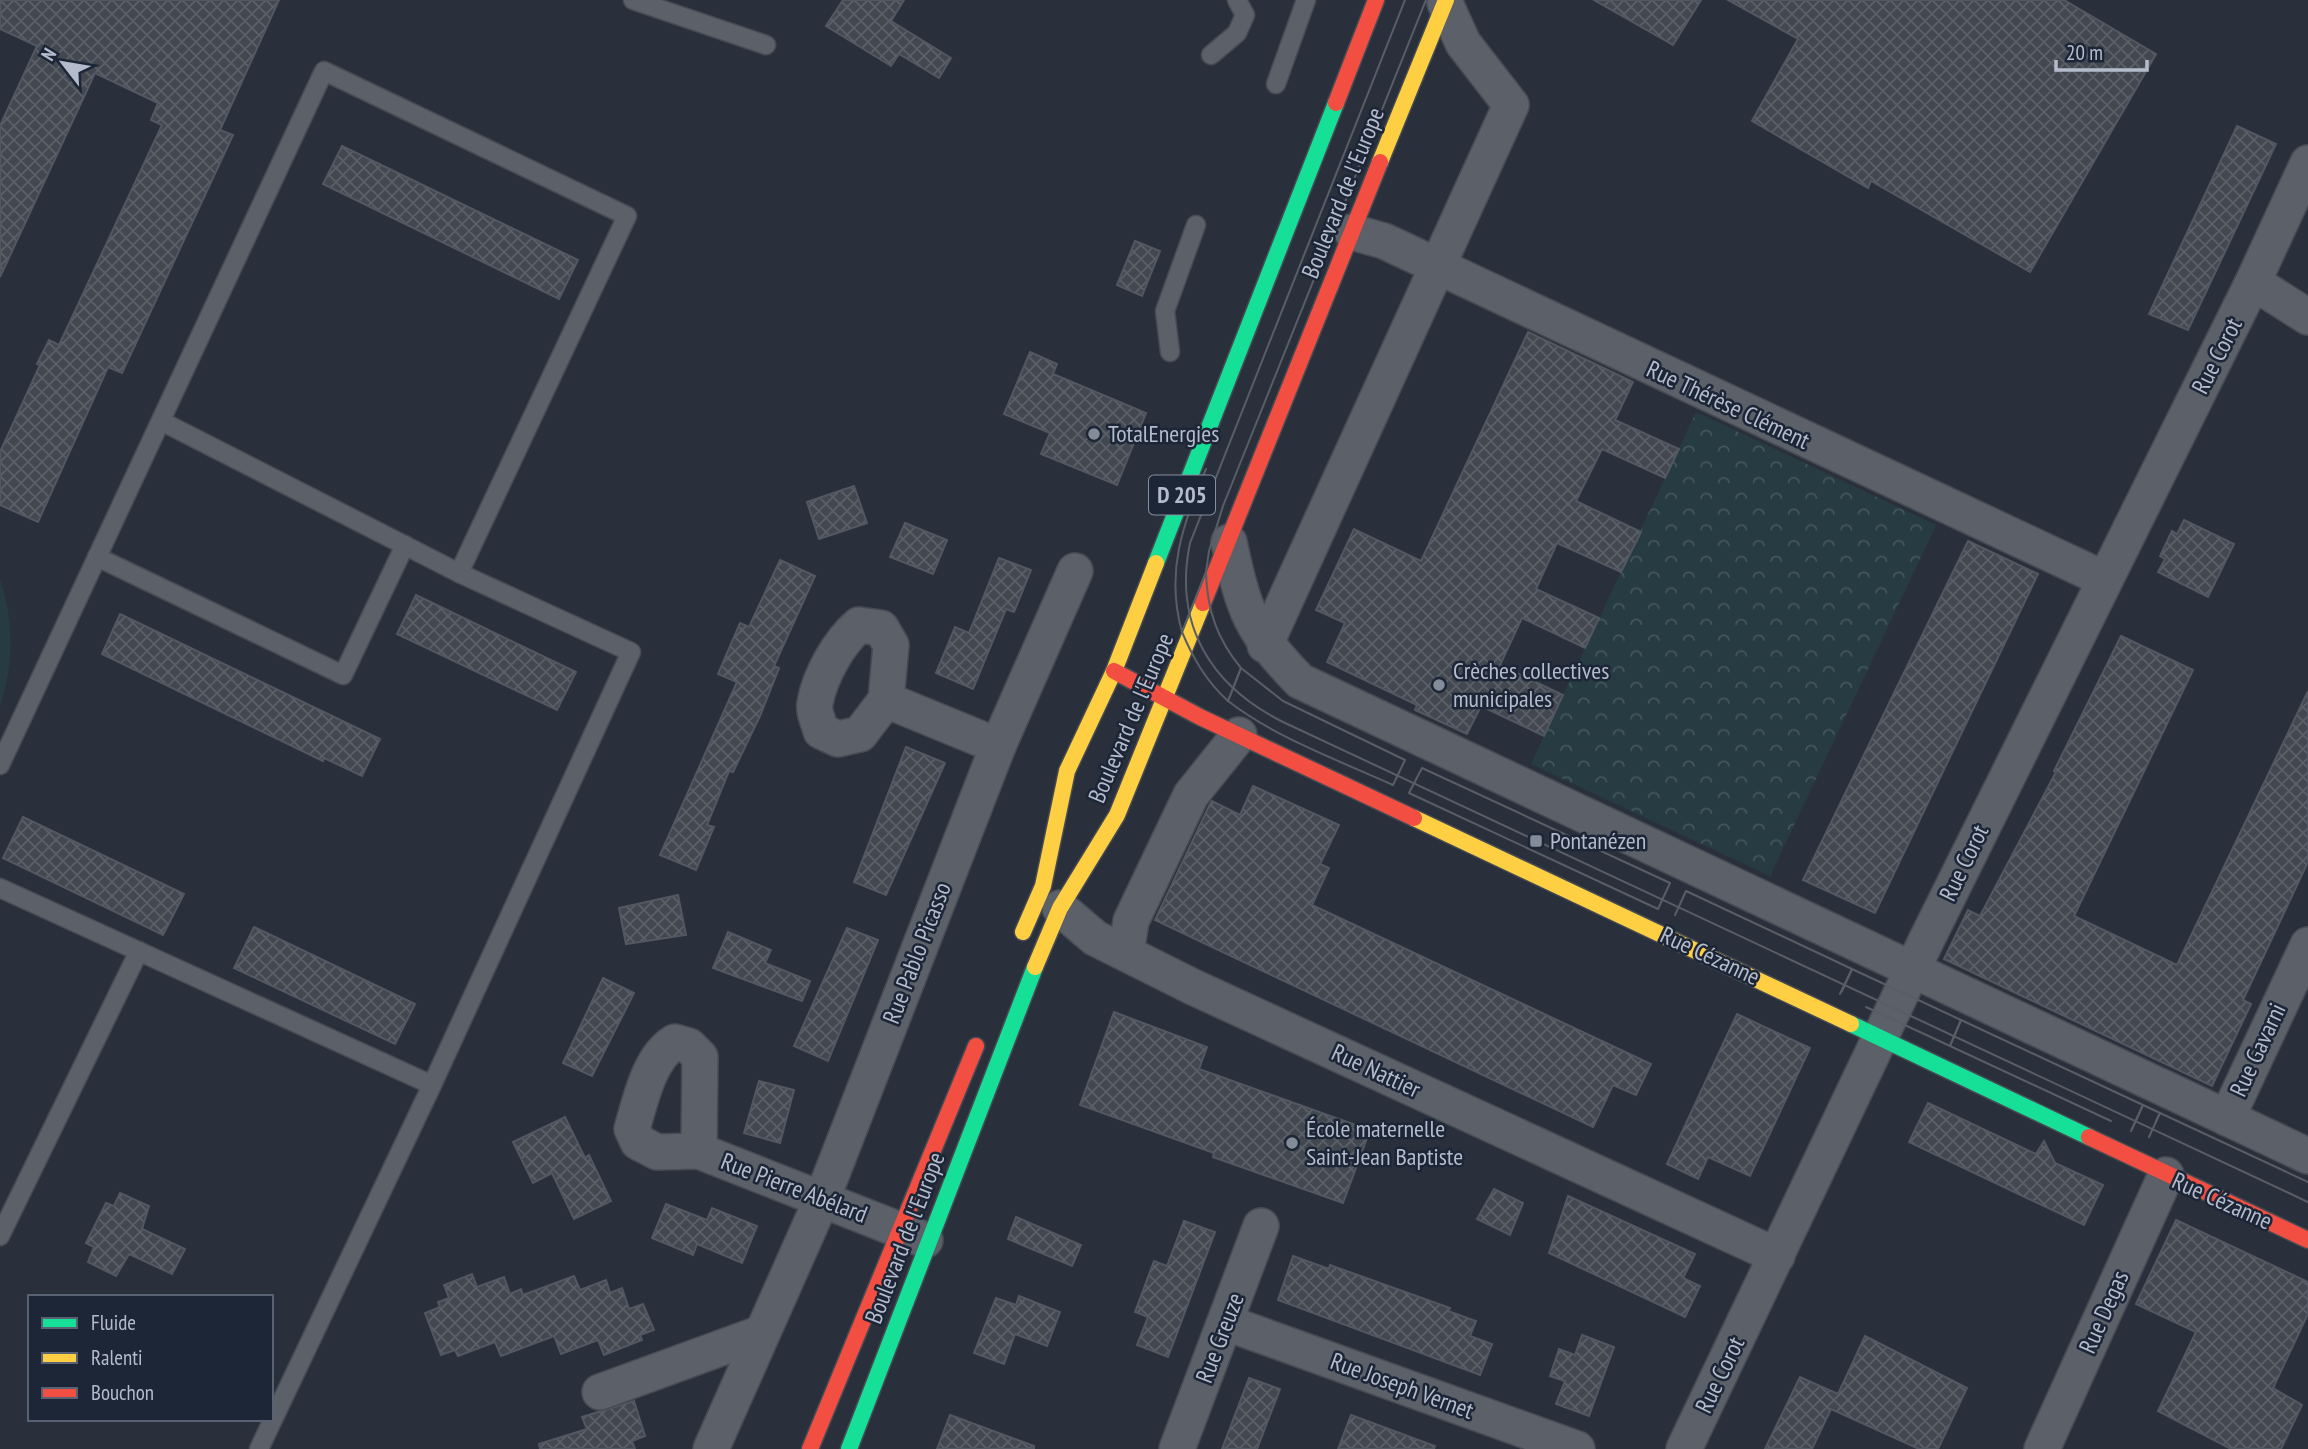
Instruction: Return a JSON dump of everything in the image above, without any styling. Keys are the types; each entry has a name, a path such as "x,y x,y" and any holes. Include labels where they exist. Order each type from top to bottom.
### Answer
{"main road":[{"name":"Boulevard de l'Europe","path":"1015,950 1043,886 1067,771 1086,724 1114,671 1376,0"},
{"name":"Boulevard de l'Europe","path":"810,1449 914,1235 1060,908 1117,815 1446,2"},
{"name":"Rue Cézanne","path":"1114,671 1239,735 1881,1037 2165,1175 2308,1240"},
{"name":"Boulevard de l'Europe","path":"849,1449 914,1235 984,1027"}],"street":[{"path":"1265,645 1511,105 1463,43 1446,2"},
{"path":"2308,163 2253,282 2308,317"},
{"name":"Rue Thérèse Clément","path":"1352,232 1384,241 1438,269 2104,579"},
{"name":"Rue Corot","path":"1684,1449 1911,971 2253,282"},
{"path":"1229,542 1242,604 1265,645 1300,681 2308,1156"},
{"name":"Rue Pablo Picasso","path":"711,1449 759,1334 822,1199 998,746 1075,571"},
{"path":"886,700 998,746"},
{"path":"1126,953 1131,921 1191,795 1239,735"},
{"name":"Rue Nattier","path":"1060,908 1095,938 1646,1198 1777,1256"},
{"name":"Rue Gavarni","path":"2227,1118 2308,945"},
{"name":"Rue Pierre Abélard","path":"699,1151 914,1235"},
{"name":"Rue Degas","path":"2042,1449 2165,1175"},
{"name":"Rue Greuze","path":"1177,1449 1261,1226"},
{"name":"Rue Joseph Vernet","path":"1227,1322 1577,1449"},
{"path":"600,1392 759,1334"}],"lane":[{"path":"633,0 662,5 765,45"},
{"path":"1211,55 1237,33 1245,15 1237,0"},
{"path":"1276,85 1306,0"},
{"path":"0,765 324,71 627,216 459,573"},
{"path":"1170,352 1165,311 1196,225"},
{"path":"161,421 459,573 631,652 432,1085 273,1420"},
{"path":"97,557 343,675 405,545"},
{"path":"0,888 432,1085"},
{"path":"0,1236 139,951"},
{"path":"259,1449 272,1421"}],"green space":[{"path":"1696,412 1936,525 1770,876 1531,764"},
{"path":"0,579 8,611 10,658 0,706"}],"building":[{"path":"0,0 279,0 220,130 233,135 122,373 108,367 38,522 0,505 0,452 40,365 37,364 49,340 59,345 162,125 151,120 158,103 95,73 0,277 0,126 37,46 0,29"},
{"path":"843,0 904,0 891,21 951,58 939,78 899,54 891,66 826,26"},
{"path":"1594,0 1701,0 1673,45"},
{"path":"1728,0 2064,0 2156,54 2030,272 1871,181 1868,188 1752,121 1798,39"},
{"path":"2237,126 2276,144 2188,330 2149,314"},
{"path":"342,146 578,260 559,299 323,184"},
{"path":"1135,241 1160,251 1142,296 1117,285"},
{"path":"1528,332 1633,382 1615,420 1679,449 1665,478 1602,449 1576,501 1641,532 1621,572 1557,543 1536,589 1599,618 1585,648 1522,618 1500,665 1563,695 1544,736 1481,706 1467,734 1415,710 1417,705 1327,662 1345,623 1316,610 1354,529 1421,561"},
{"name":"TotalEnergies","path":"1030,352 1057,364 1053,374 1146,413 1117,485 1041,454 1050,433 1004,414"},
{"path":"854,486 867,523 819,539 807,502"},
{"path":"2184,520 2234,544 2208,597 2158,572 2165,559 2160,556 2172,531 2177,534"},
{"path":"905,523 947,540 933,574 890,557"},
{"path":"1968,541 2038,574 1875,913 1803,880"},
{"path":"999,558 1031,570 1014,612 1006,609 973,689 936,673 955,627 969,633"},
{"path":"780,560 815,576 774,666 779,668 760,716 733,772 729,771 707,825 714,827 696,870 660,855 737,682 718,674 740,623 749,627"},
{"path":"416,595 576,672 557,710 397,634"},
{"path":"120,614 380,739 362,776 324,758 323,761 102,654"},
{"path":"2121,636 2193,670 2074,916 2177,965 2308,691 2308,862 2243,1000 2251,1004 2212,1086 1944,959 1968,910 1980,916 2056,772 2054,771"},
{"path":"906,747 945,763 886,895 854,882"},
{"path":"1253,786 1339,825 1320,864 1329,868 1312,905 1651,1064 1636,1095 1613,1085 1593,1127 1155,920 1212,801 1240,815"},
{"path":"23,817 184,894 163,935 3,858"},
{"path":"678,895 686,935 626,944 619,908"},
{"path":"254,927 415,1004 395,1044 234,968"},
{"path":"847,928 878,940 828,1061 794,1046"},
{"path":"728,932 771,950 765,963 810,981 802,1001 713,968"},
{"path":"603,978 634,993 592,1076 563,1063"},
{"path":"1114,1012 1207,1047 1199,1069 1370,1130 1343,1203 1213,1157 1214,1153 1080,1105"},
{"path":"1737,1014 1810,1048 1750,1176 1708,1157 1698,1179 1667,1164"},
{"path":"759,1081 794,1090 780,1143 744,1133"},
{"path":"1928,1103 2036,1154 2044,1141 2055,1163 2103,1185 2084,1225 1909,1142"},
{"path":"565,1117 585,1158 589,1155 611,1201 574,1219 552,1173 533,1183 513,1142"},
{"path":"1494,1189 1523,1203 1510,1235 1477,1219"},
{"path":"120,1193 149,1206 142,1229 185,1249 172,1274 129,1254 116,1276 88,1262 94,1247 86,1243 106,1203 114,1206"},
{"path":"1568,1196 1695,1254 1683,1278 1700,1286 1685,1317 1549,1253"},
{"path":"666,1204 707,1220 712,1208 757,1226 742,1263 697,1244 693,1255 652,1238"},
{"path":"1016,1217 1081,1245 1072,1266 1008,1239"},
{"path":"2176,1220 2308,1282 2308,1314 2273,1388 2302,1405 2281,1449 2231,1449 2158,1411 2196,1332 2136,1304"},
{"path":"1184,1221 1215,1232 1168,1357 1137,1345 1148,1317 1135,1312 1154,1261 1167,1266"},
{"path":"1293,1256 1329,1269 1330,1265 1450,1308 1448,1311 1476,1321 1470,1336 1492,1344 1480,1375 1278,1300"},
{"path":"472,1274 477,1287 504,1277 510,1294 521,1289 523,1295 574,1276 580,1290 606,1280 610,1293 622,1288 629,1309 643,1304 654,1330 640,1335 642,1340 604,1355 598,1340 561,1354 554,1336 501,1356 495,1342 458,1356 455,1350 441,1355 425,1313 440,1307 438,1302 449,1298 444,1285"},
{"path":"1019,1296 1060,1312 1047,1346 1015,1334 1004,1364 974,1353 996,1298 1016,1305"},
{"path":"1582,1335 1614,1347 1589,1416 1556,1404 1565,1381 1550,1376 1559,1349 1575,1355"},
{"path":"1865,1336 1967,1388 1938,1449 1919,1449 1831,1409 1812,1449 1765,1449 1800,1377 1838,1394"},
{"path":"1249,1378 1280,1389 1257,1449 1222,1449"},
{"path":"634,1401 645,1436 632,1441 635,1449 540,1449 539,1444 587,1429 582,1417"},
{"path":"950,1415 1034,1446 1034,1449 937,1449"},
{"path":"1351,1415 1435,1446 1434,1449 1338,1449"}],"tram line":[{"path":"1405,0 1190,543 1186,573 1187,600 1193,626 1203,650 1217,671 1236,690 1283,722 2308,1202"},
{"path":"1206,469 1184,529 1176,568 1175,589 1182,632 1206,572 1209,551 1223,506 1426,0"},
{"path":"1206,572 1215,623 1241,668 1228,701 1201,669 1182,632 1206,572"},
{"path":"1241,668 1283,701 1405,760 1393,785 1287,737 1228,701 1241,668"},
{"path":"1422,768 1670,883 1658,909 1409,793 1422,768"},
{"path":"1675,915 1686,891 1852,969 1842,991"},
{"path":"1840,994 1852,969 1961,1020 1950,1046 1866,1007"},
{"path":"2111,1121 1950,1046 1961,1020 2143,1105 2132,1129"},
{"path":"2131,1131 2143,1105 2160,1113 2149,1137"},
{"path":"2156,1121 2160,1113 2308,1182"}],"traffic: fast":[{"path":"1156,563 1336,103"},
{"path":"849,1449 1035,967"},
{"path":"1851,1024 2089,1137"}],"traffic: slow":[{"path":"1380,162 1446,0"},
{"path":"1023,932 1043,886 1067,771 1114,671 1156,563"},
{"path":"1035,967 1060,908 1117,815 1203,603"},
{"path":"1414,818 1851,1024"}],"traffic: jam":[{"path":"1336,103 1376,0"},
{"path":"1203,603 1380,162"},
{"path":"1114,671 1200,717 1414,818"},
{"path":"810,1449 976,1046"},
{"path":"2089,1137 2308,1240"}],"place":[{"name":"TotalEnergies","path":"1094,434"},
{"name":"Crèches collectives municipales","path":"1439,685"},
{"name":"Pontanézen","path":"1536,841"},
{"name":"École maternelle Saint-Jean Baptiste","path":"1292,1143"}]}
